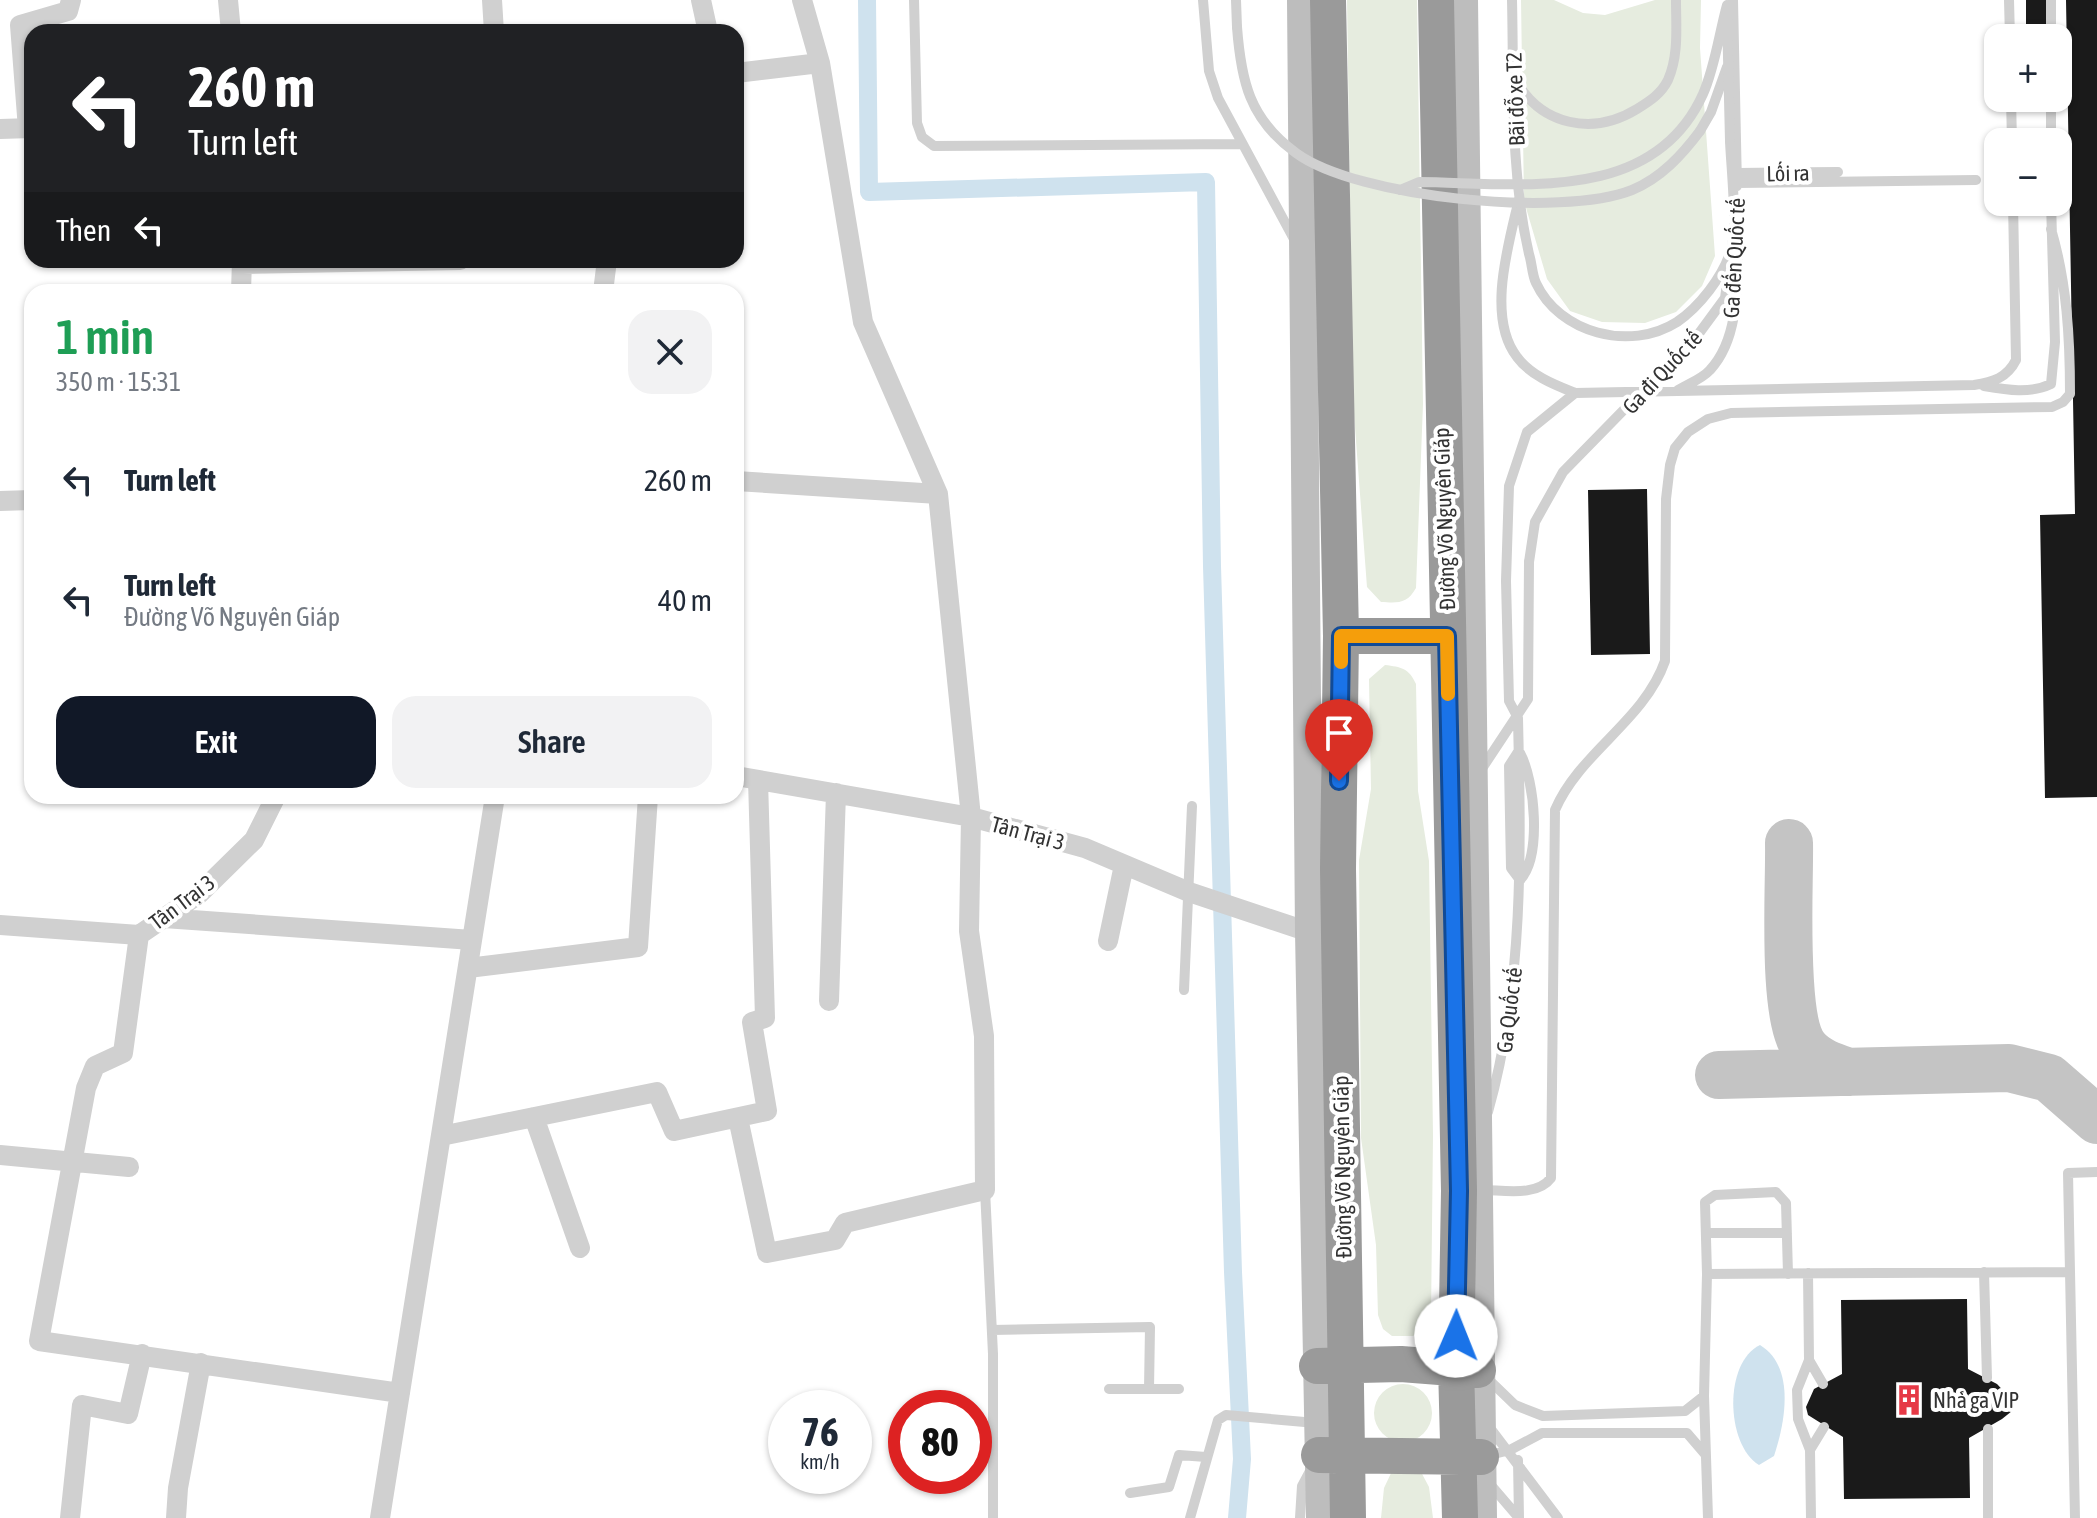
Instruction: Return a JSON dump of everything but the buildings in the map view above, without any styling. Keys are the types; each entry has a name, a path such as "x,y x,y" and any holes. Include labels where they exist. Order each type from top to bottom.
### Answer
{"highway":[{"path":"1313,0 1330,113"},
{"name":"Đường Võ Nguyên Giáp","path":"1328,0 1341,636 1338,869 1341,1137 1328,1444 1348,1518"},
{"name":"Đường Võ Nguyên Giáp","path":"1436,0 1447,636 1466,1184 1468,1368 1483,1460 1460,1518"},
{"path":"1341,636 1447,636"},
{"path":"1331,1365 1468,1368"},
{"path":"1328,1444 1483,1460"}],"main road":[{"name":"Đường Võ Nguyên Giáp","path":"1301,0 1313,1179 1331,1365"},
{"name":"Đường Võ Nguyên Giáp","path":"1464,0 1481,1137"},
{"path":"1313,1179 1341,1137"},
{"path":"1466,1184 1481,1137"},
{"name":"Đường Võ Nguyên Giáp","path":"1468,1368 1481,1417 1483,1518"},
{"name":"Đường Võ Nguyên Giáp","path":"1320,1518 1328,1444"}],"street":[{"path":"24,66 20,25 68,11 71,0"},
{"path":"228,0 230,24"},
{"path":"492,0 494,24"},
{"path":"701,0 706,24"},
{"path":"738,1118 767,1253 835,1240 845,1223 985,1190 984,1036 969,931 971,817 938,494 863,322 820,63 802,0"},
{"path":"744,72 820,63"},
{"path":"0,129 24,128"},
{"path":"744,482 938,494"},
{"path":"0,501 24,500"},
{"name":"Tân Trại 3","path":"744,777 971,817 1085,848 1189,892 1309,932"},
{"path":"441,1136 657,1092 674,1131 767,1111 752,1022 765,1018 758,780"},
{"path":"829,1001 836,793"},
{"name":"Tân Trại 3","path":"0,925 139,935 199,894 254,840 272,804"},
{"path":"380,1518 494,804"},
{"path":"468,968 638,947 647,804"},
{"path":"1108,941 1124,865"},
{"path":"164,918 472,940"},
{"path":"139,935 123,1053 95,1066 86,1088 39,1341 400,1393"},
{"path":"534,1117 580,1248"},
{"path":"0,1155 129,1167"},
{"path":"70,1518 82,1405 128,1414 142,1354"},
{"path":"176,1518 178,1488 201,1363"}],"lane":[{"path":"914,0 915,107 922,137 934,146 1240,144"},
{"path":"1203,0 1209,71 1240,144 1303,254"},
{"name":"Ga đến Quốc tế","path":"1236,0 1241,75 1248,99 1295,153 1339,176 1415,194 1547,202 1617,195 1648,182 1663,171 1700,131 1711,112 1733,47"},
{"name":"Bãi đỗ xe T2","path":"1512,0 1519,199"},
{"path":"1514,77 1536,105 1564,122 1596,125 1627,116 1657,96 1667,81 1676,49 1676,0"},
{"path":"2009,0 2010,24"},
{"path":"2051,0 2051,24"},
{"path":"1400,190 1419,182 1560,183 1598,179 1629,170 1666,147 1691,115 1703,92 1729,2"},
{"name":"Ga đến Quốc tế","path":"1676,391 1708,372 1721,355 1730,332 1737,266 1738,178 1729,2"},
{"name":"Ga đi Quốc tế","path":"1518,718 1528,699 1529,562 1535,522 1563,472 1700,332 1725,298 1732,249 1729,2"},
{"name":"Lối ra","path":"1738,178 1838,172"},
{"path":"1738,178 1976,180"},
{"path":"1519,199 1535,282 1556,315 1590,332 1618,336 1663,328 1693,309 1732,249"},
{"path":"1519,199 1503,267 1505,333 1516,357 1532,372 1575,393 1974,385 2011,390 2040,389 2051,384 2055,342 2051,216"},
{"path":"1974,385 1996,381 2012,370 2016,360 2013,216"},
{"path":"1466,1184 1533,1189 1545,1186 1551,1178 1555,810 1566,784 1642,703 1661,672 1667,637 1666,499 1675,448 1698,426 1731,413 2052,407 2063,402 2070,394 2067,320 2062,265 2051,229"},
{"path":"1476,776 1518,718 1509,701 1506,581 1509,486 1527,432 1575,393"},
{"name":"Ga Quốc tế","path":"1481,1137 1505,1049 1515,968 1520,880 1529,870 1533,844 1529,769 1519,751 1518,718"},
{"name":"Ga Quốc tế","path":"1519,751 1509,766 1511,868 1520,880"},
{"path":"1184,990 1192,806"},
{"path":"2075,1518 2068,1173 2097,1172"},
{"path":"985,1190 992,1330 993,1518"},
{"path":"1708,1518 1704,1396 1705,1202 1709,1197 1776,1192 1786,1203 1788,1274"},
{"path":"1706,1233 1787,1233"},
{"path":"1984,1272 1987,1378"},
{"path":"1707,1274 2069,1272"},
{"path":"1808,1273 1809,1360 1797,1390 1798,1419 1810,1450 1811,1518"},
{"path":"992,1330 1150,1327 1149,1389"},
{"path":"1809,1360 1823,1384"},
{"path":"1468,1368 1515,1405 1543,1416 1685,1411 1704,1396"},
{"path":"1109,1389 1179,1389"},
{"path":"1190,1518 1215,1425 1226,1415 1279,1419 1328,1444 1302,1486 1300,1518"},
{"path":"1810,1450 1824,1427"},
{"path":"1988,1429 1988,1518"},
{"path":"1483,1460 1542,1433 1687,1433 1705,1454"},
{"path":"1130,1493 1169,1487 1179,1455 1206,1457"},
{"path":"1483,1460 1518,1460"},
{"path":"1483,1460 1519,1518"},
{"path":"1518,1460 1519,1518"},
{"path":"1518,1460 1558,1518"}],"shaded area":[{"path":"1347,0 1417,0 1423,404 1416,588 1405,600 1397,602 1381,602 1367,587 1353,401"},
{"path":"1521,0 1554,0 1583,13 1605,15 1655,0 1701,0 1700,48 1715,256 1702,286 1676,312 1645,323 1602,322 1570,311 1547,279 1524,201"},
{"path":"1385,665 1404,669 1416,684 1418,791 1429,861 1433,1135 1431,1318 1413,1336 1392,1336 1383,1329 1378,1315 1376,1245 1361,1138 1359,860 1371,789 1369,679"},
{"path":"1403,1384 1424,1392 1432,1413 1424,1434 1403,1442 1382,1434 1374,1413 1382,1392"},
{"path":"1393,1469 1420,1470 1429,1487 1433,1518 1381,1518 1384,1488"}],"water":[{"path":"1760,1345 1779,1367 1785,1396 1782,1428 1774,1456 1759,1465 1748,1455 1740,1440 1733,1404 1740,1369 1748,1355"}],"waterway":[{"path":"867,0 869,192 1206,182 1212,566 1233,1272 1242,1459 1237,1518"}],"taxiway":[{"path":"1789,843 1790,983 1798,1034 1806,1049 1815,1057 1849,1072"},
{"path":"1719,1075 2009,1068 2049,1078 2097,1120"}],"slow traffic":[{"path":"1341,662 1341,636 1447,636 1448,694"}],"place":[{"name":"Nhà ga VIP","path":"1909,1400"}],"route":[{"path":"1339,781 1341,636 1447,636 1459,1191 1456,1336"}]}
